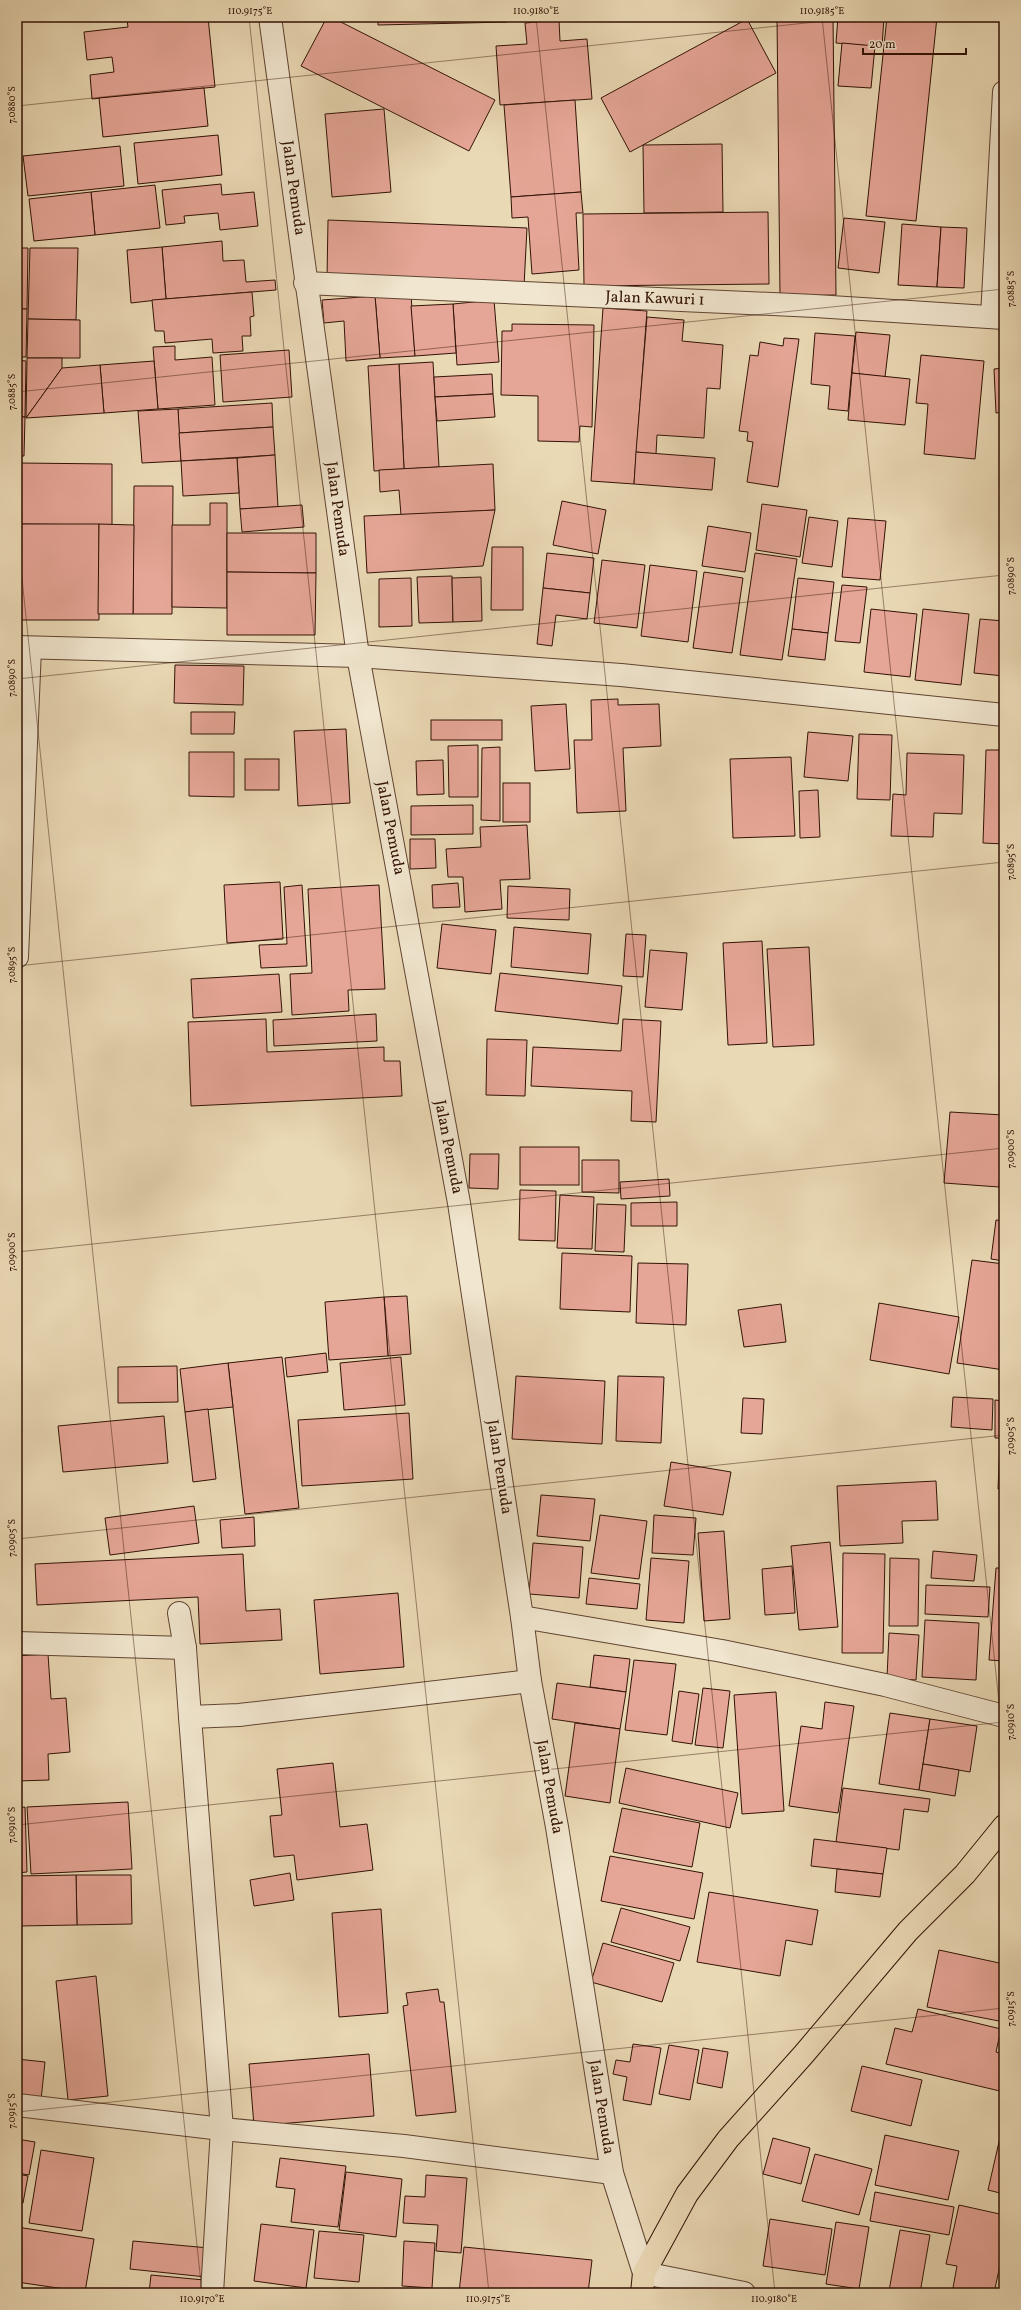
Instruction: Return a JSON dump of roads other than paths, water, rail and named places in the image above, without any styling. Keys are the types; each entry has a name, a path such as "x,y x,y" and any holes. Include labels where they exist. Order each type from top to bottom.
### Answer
{"main road":[{"path":"643,2283 686,2194 728,2139 804,2054 908,1931 965,1874 1004,1826"}],"street":[{"name":"Jalan Pemuda","path":"270,17 305,283 358,656 459,1204 522,1618 530,1681 557,1827 612,2173 643,2283"},
{"path":"998,318 1004,92"},
{"name":"Jalan Kawuri 1","path":"305,283 815,306 998,318"},
{"path":"17,957 23,648 358,656 621,674 1004,715"},
{"path":"179,1613 185,1648 222,2129 212,2293"},
{"path":"522,1618 746,1656 885,1685 1004,1716"},
{"path":"17,1643 185,1648"},
{"path":"190,1717 239,1715 530,1681"},
{"path":"17,2105 222,2129 404,2146 612,2173"},
{"path":"643,2283 744,2293"}]}
